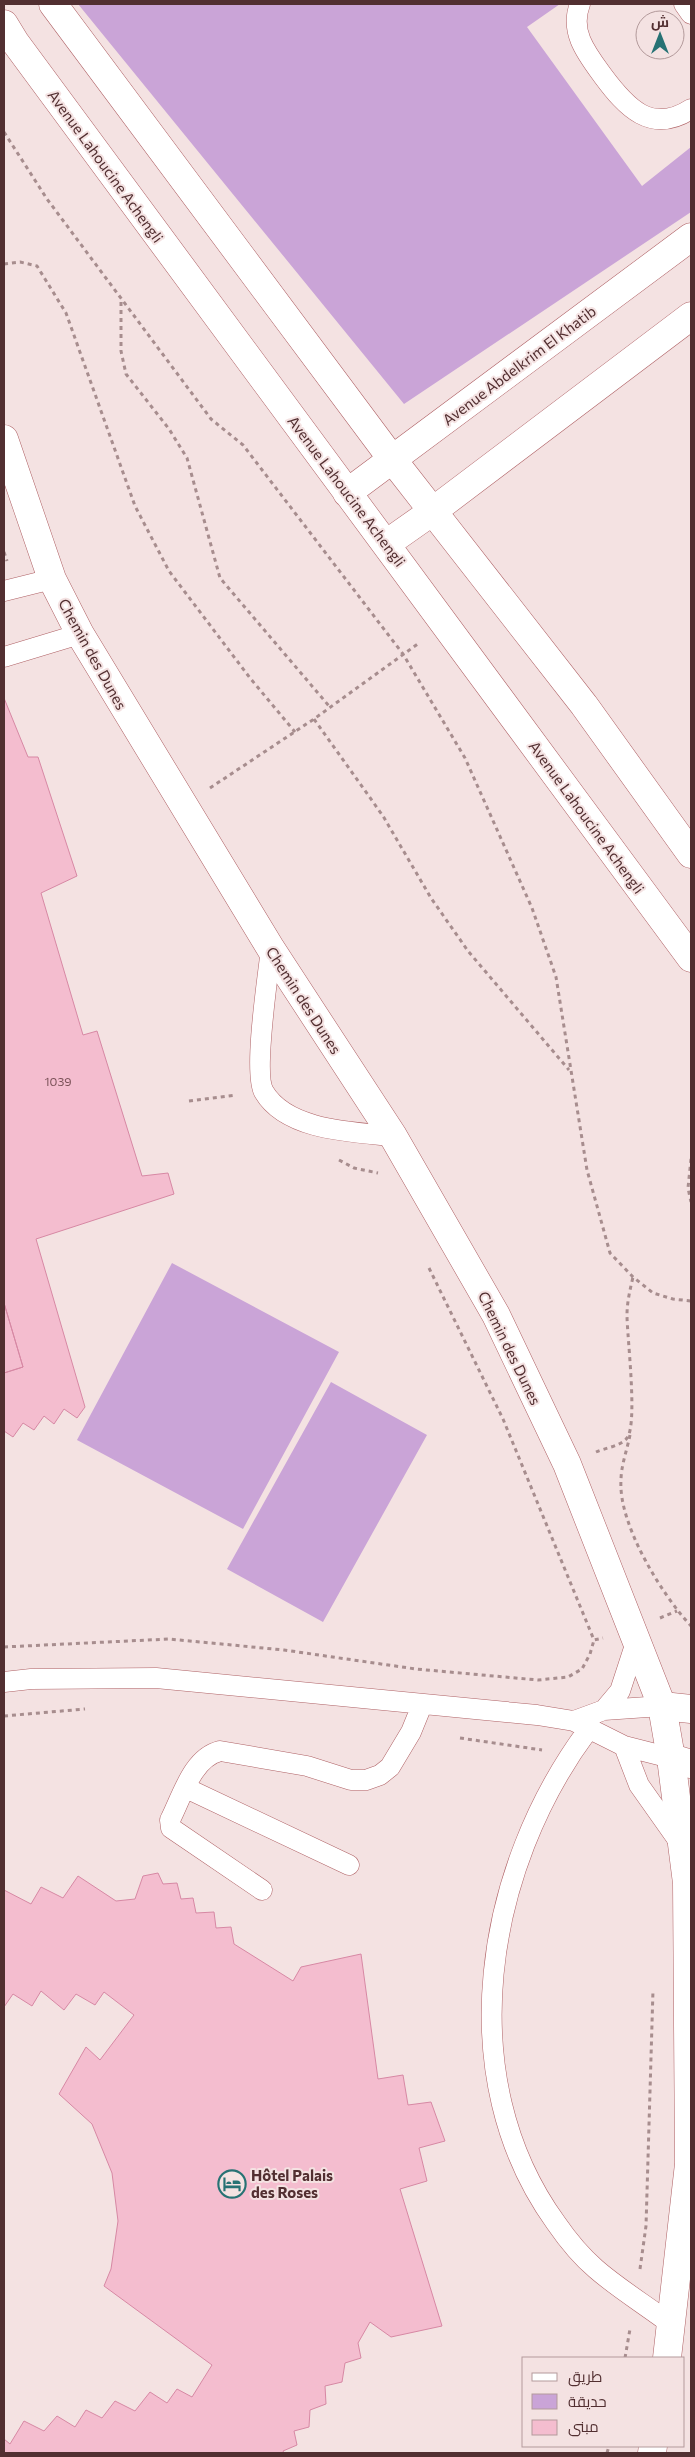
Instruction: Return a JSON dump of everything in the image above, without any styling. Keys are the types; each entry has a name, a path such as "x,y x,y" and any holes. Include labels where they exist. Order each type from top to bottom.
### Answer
{"street":[{"path":"53,4 392,459 584,705 691,854"},
{"name":"Avenue Lahoucine Achengli","path":"4,24 347,493 691,958"},
{"name":"Avenue Abdelkrim El Khatib","path":"347,493 691,237"},
{"path":"386,544 433,511 691,316"},
{"name":"Chemin des Dunes","path":"4,438 52,579 80,634 182,806 271,948 393,1136 496,1315 566,1464 662,1706 681,1761 687,1860 689,2164 667,2357"},
{"path":"662,1706 691,1709"}],"lane":[{"path":"580,4 577,26 580,41 587,55 621,100 631,110 657,118 671,117 691,109"},
{"path":"684,4 691,14"},
{"path":"4,591 52,579"},
{"path":"4,657 80,634"},
{"path":"271,948 260,1052 260,1072 263,1091 273,1103 285,1112 311,1124 336,1130 393,1136"},
{"path":"636,1642 620,1691 604,1710 581,1726 533,1820 502,1914 492,1970 496,2087 530,2183 556,2224 596,2269 672,2325"},
{"path":"4,1682 31,1679 156,1678 422,1705 536,1714 581,1726 624,1746 681,1761"},
{"path":"262,1890 172,1828 170,1820 202,1760 208,1754 220,1751 307,1766 351,1780 366,1780 380,1775 390,1766 411,1732 422,1705"},
{"path":"604,1710 662,1706"},
{"path":"624,1746 639,1785 687,1860"},
{"path":"186,1788 349,1865"}],"path":[{"path":"4,132 47,199 210,419 243,445 403,654 465,758 532,908 556,977 587,1170 610,1253 633,1277 653,1293 673,1299 691,1301"},
{"path":"4,264 20,262 37,266 66,313 135,506 170,571 250,678 295,732"},
{"path":"121,301 121,351 126,374 169,429 187,458 220,578 329,706"},
{"path":"182,806 314,719 329,706 445,625"},
{"path":"314,719 383,816 431,898 468,951 570,1072"},
{"path":"190,1101 263,1091"},
{"path":"691,1159 688,1188 691,1202"},
{"path":"633,1277 627,1315 632,1407 631,1430 621,1481 625,1518 644,1557 677,1611 691,1626"},
{"path":"566,1464 620,1443 627,1438 631,1430"},
{"path":"4,1647 170,1639 284,1650 416,1669 538,1680 568,1677 582,1669 590,1654 594,1640"},
{"path":"4,1716 89,1709"},
{"path":"458,1738 534,1748 566,1758"},
{"path":"624,2357 636,2297 646,2226 653,1983"}],"green space":[{"path":"78,4 560,4 527,27 642,186 691,147 691,212 404,404"},
{"path":"172,1263 339,1352 243,1529 77,1440"},
{"path":"331,1382 427,1435 323,1622 227,1569"}],"building":[{"path":"4,698 28,757 38,757 77,876 41,893 83,1035 97,1031 142,1176 168,1173 174,1194 36,1239 85,1407 77,1418 64,1409 54,1424 44,1416 34,1430 23,1423 13,1437 4,1431 4,1373 23,1367 4,1303"},
{"path":"4,1303 23,1367 4,1373"},
{"path":"158,1873 163,1884 177,1883 181,1899 193,1898 196,1913 214,1912 216,1928 231,1927 234,1944 293,1981 301,1967 361,1954 378,2079 403,2075 408,2105 431,2102 445,2141 419,2148 427,2181 400,2189 442,2326 391,2337 370,2322 358,2343 361,2358 345,2363 342,2382 325,2386 326,2404 310,2410 309,2427 294,2431 297,2445 283,2451 284,2453 4,2453 4,2439 10,2444 24,2421 44,2431 57,2416 75,2427 86,2410 102,2418 115,2401 135,2411 150,2392 167,2403 177,2389 192,2397 212,2365 104,2286 111,2269 118,2221 112,2173 92,2124 59,2094 86,2047 100,2060 134,2015 104,1992 95,2005 76,1994 64,2010 41,1991 32,2006 13,1994 4,2007 4,1890 31,1904 41,1887 63,1898 78,1876 116,1901 135,1899 143,1876"}],"place":[{"name":"Hôtel Palais des Roses","path":"232,2184"}]}
